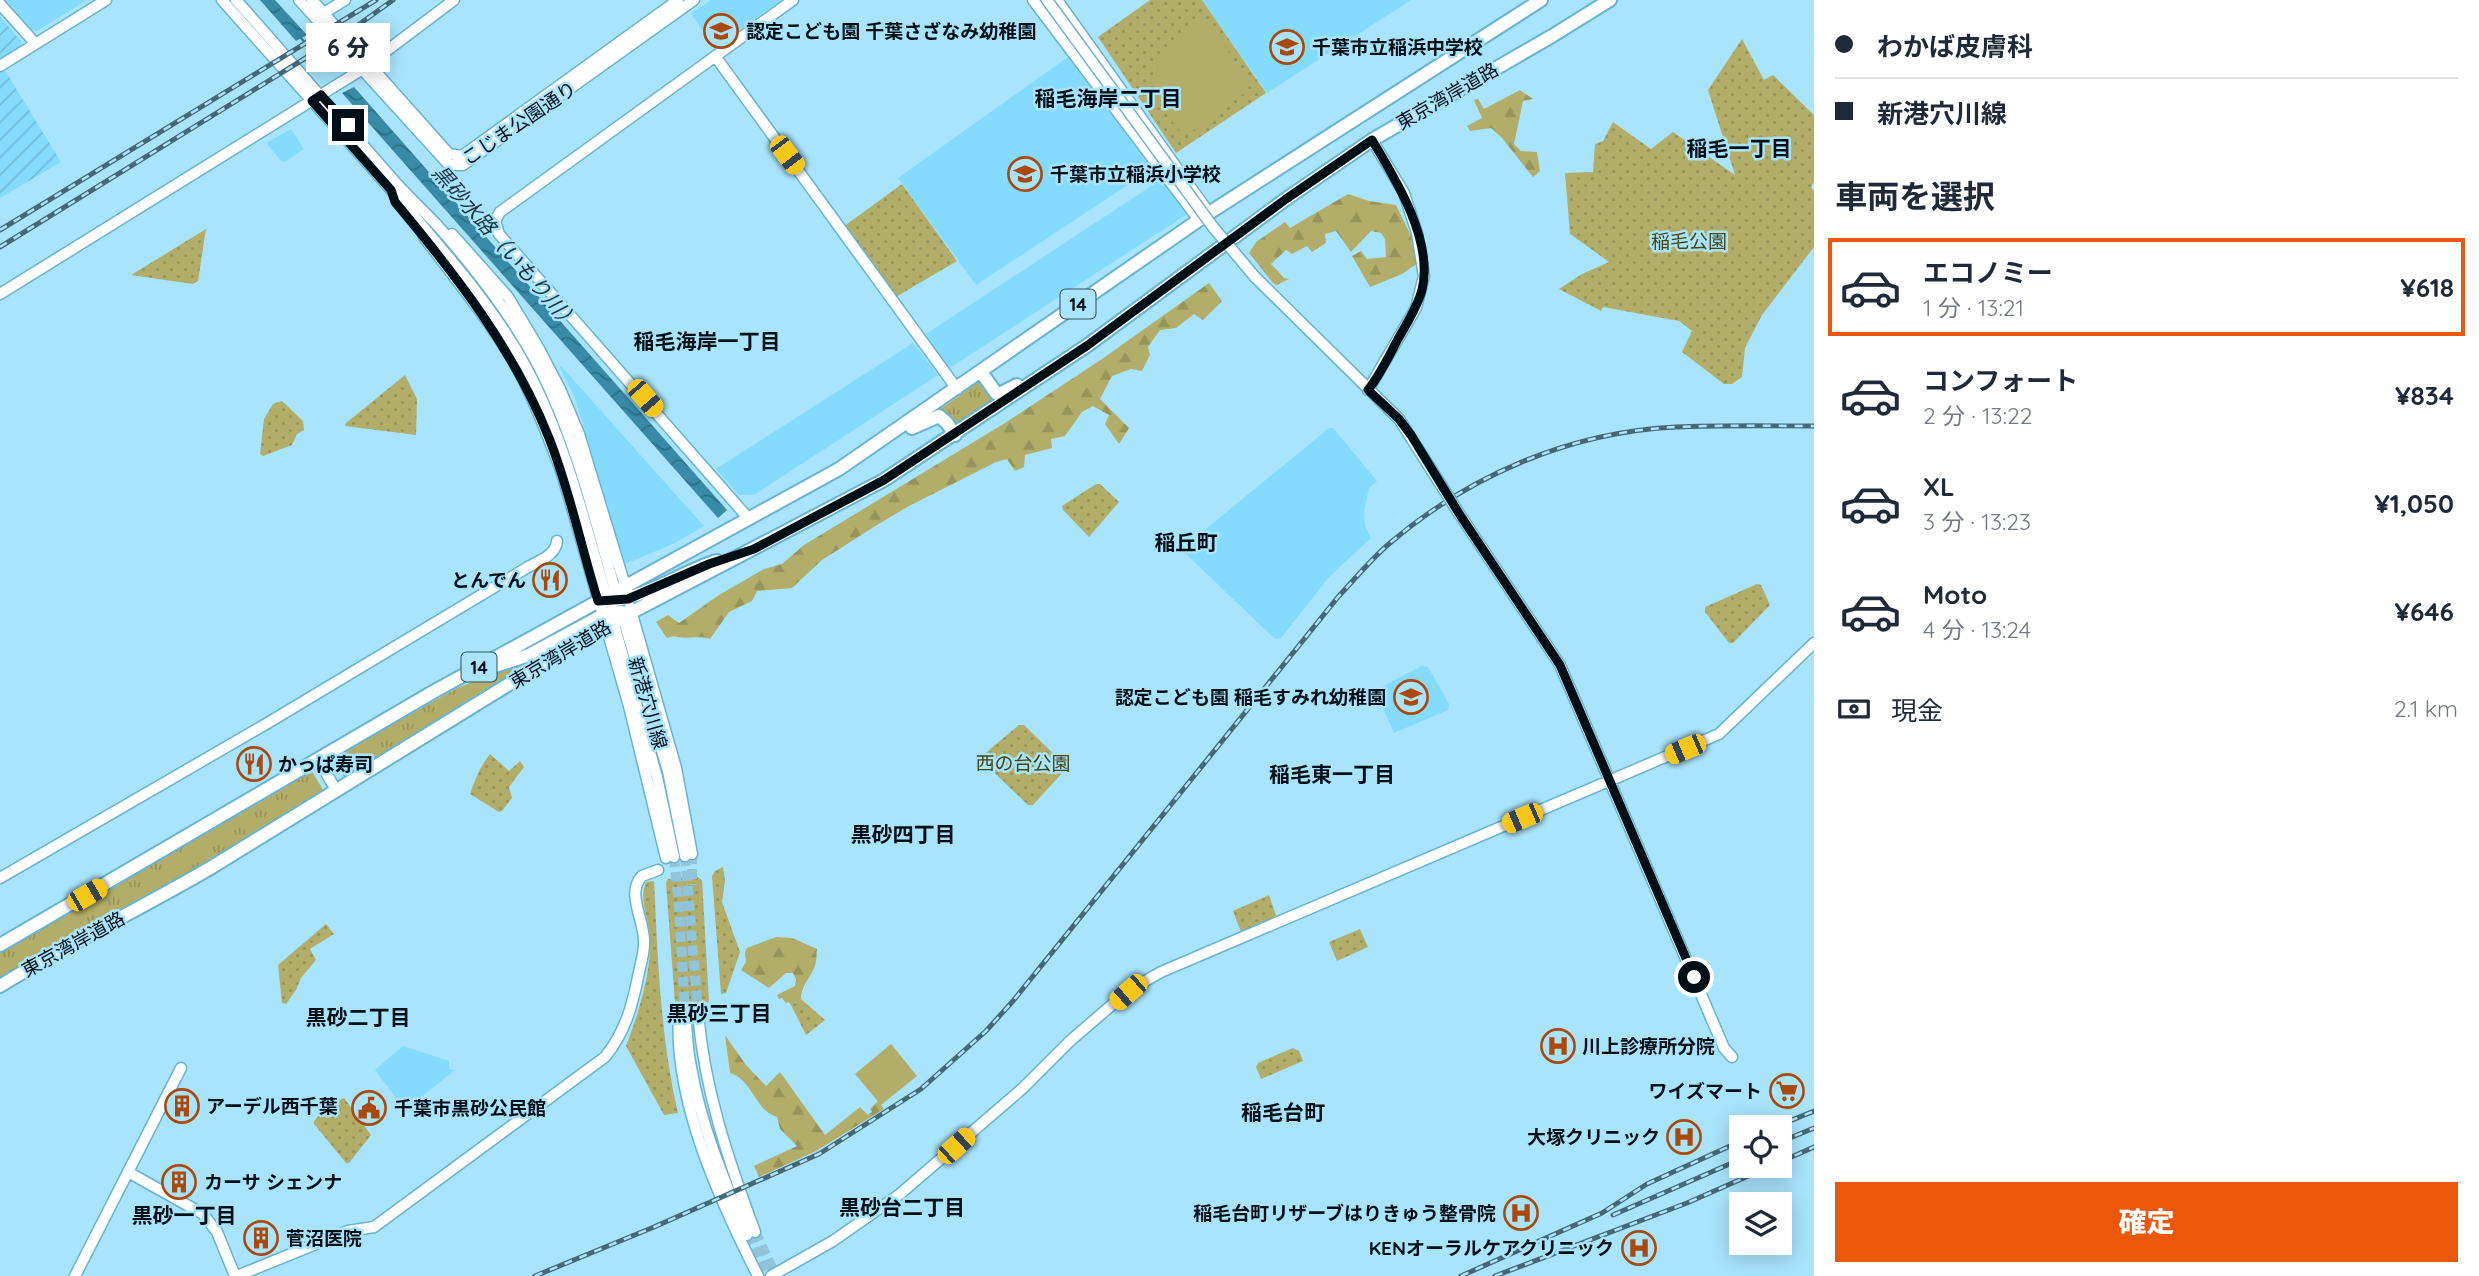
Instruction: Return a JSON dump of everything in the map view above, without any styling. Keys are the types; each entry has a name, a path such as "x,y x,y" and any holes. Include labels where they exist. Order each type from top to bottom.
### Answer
{"highway":[{"name":"東京湾岸道路","path":"627,593 690,550 796,495 880,443 1204,216 1541,0"},
{"path":"1525,10 1550,0"},
{"name":"東京湾岸道路","path":"0,986 88,934 189,880 604,620 632,613 884,480 955,435 1161,294 1286,199 1372,140 1604,1"},
{"path":"981,372 994,391 999,393 1050,371"},
{"path":"880,443 939,416 955,435"},
{"path":"598,601 754,549"},
{"name":"東京湾岸道路","path":"0,945 318,759 598,601"},
{"path":"460,678 528,655 604,620"}],"street":[{"path":"0,66 106,0"},
{"path":"222,0 316,98"},
{"path":"236,0 316,98"},
{"path":"299,0 320,16 365,67"},
{"path":"312,0 320,16"},
{"path":"320,16 345,0"},
{"path":"0,295 347,79 454,0"},
{"name":"こじま公園通り","path":"365,67 449,154 462,156 678,0"},
{"name":"こじま公園通り","path":"365,67 449,165 463,165 694,0"},
{"path":"749,519 499,234 495,226 496,216 500,212 793,0"},
{"path":"1033,0 1204,216"},
{"path":"1047,0 1198,207 1255,277 1405,427 1560,665 1724,1048 1732,1057"},
{"path":"1057,0 1204,216"},
{"path":"0,4 35,43"},
{"path":"715,56 957,389"},
{"name":"新港穴川線","path":"316,98 437,226 491,291 516,328 548,385 582,474 668,771 679,856"},
{"name":"新港穴川線","path":"316,98 489,306 526,366 546,409 569,472 679,856"},
{"path":"1368,390 1416,308 1424,276 1417,233 1404,193 1372,140"},
{"path":"390,177 398,179 496,283 538,347 560,389 579,434 676,768 679,856"},
{"path":"391,190 395,202 497,335 527,389 562,473 646,770 679,856"},
{"path":"0,878 528,568 555,550 557,541"},
{"path":"771,1276 833,1241 924,1175 1023,1088 1070,1041 1128,992 1161,972 1719,734 1814,643"},
{"path":"318,759 336,790"},
{"path":"128,1172 194,1207 202,1214 217,1232 236,1276 348,1231 374,1227 605,1057 625,1027 632,1009 644,948 643,930 635,897 636,885 642,876 658,870"},
{"path":"698,1012 702,1056 710,1098 751,1234 722,1176 704,1122 690,1066 682,1013 678,1028 683,1069 698,1135 740,1243 758,1276"},
{"path":"75,1276 181,1068"}],"shaded area":[{"path":"6,0 87,0 37,31 32,30"},
{"name":"認定こども園 千葉さざなみ幼稚園","path":"711,0 781,0 715,48 691,14"},
{"name":"千葉市立稲浜中学校","path":"1202,0 1411,0 1267,93"},
{"path":"0,17 21,41 21,47 0,60"},
{"name":"千葉市立稲浜小学校","path":"1068,57 1152,169 976,285 898,178"},
{"path":"4,69 61,162 0,198 0,71"},
{"path":"291,129 304,149 285,162 281,161 268,142"},
{"path":"1162,179 1186,215 948,369 923,336"},
{"path":"913,343 938,375 754,495 739,495 716,469"},
{"path":"561,366 704,526 673,544 625,564 575,398"},
{"path":"1329,428 1333,428 1377,481 1369,488 1364,511 1365,526 1371,538 1329,577 1281,638 1275,639 1184,552 1184,547"},
{"name":"認定こども園 稲毛すみれ幼稚園","path":"1422,666 1428,667 1449,704 1448,710 1394,733 1375,690"},
{"path":"403,1046 449,1061 449,1069 455,1070 405,1110 375,1070"}],"green space":[{"path":"1150,0 1202,0 1266,93 1176,153 1098,37"},
{"path":"1205,18 1247,79 1244,93 1184,137 1162,105 1156,91 1155,77 1158,65 1172,43"},
{"name":"稲毛公園","path":"1742,39 1764,80 1773,75 1814,115 1814,182 1811,187 1814,191 1814,247 1762,315 1745,348 1742,377 1732,384 1724,384 1682,352 1692,331 1679,321 1603,307 1601,311 1559,289 1582,274 1609,262 1570,234 1565,173 1593,172 1595,144 1603,141 1613,122 1651,149 1673,132 1735,175 1708,90"},
{"path":"1520,90 1533,99 1523,101 1514,144 1521,151 1537,152 1540,171 1533,177 1491,128 1470,131 1467,126 1482,118 1474,100 1478,99 1484,109"},
{"path":"902,184 957,261 894,298 843,227"},
{"path":"1348,194 1369,201 1396,205 1411,236 1418,263 1402,274 1370,287 1352,256 1361,251 1367,259 1386,257 1385,239 1381,233 1371,231 1351,252 1336,231 1325,234 1326,243 1312,252 1307,246 1292,254 1286,250 1271,264 1284,278 1289,279 1277,285 1273,283 1249,253 1256,242 1285,222 1290,228"},
{"path":"206,229 198,281 193,284 131,275"},
{"path":"1209,283 1222,301 1203,320 1194,314 1176,328 1160,330 1148,347 1150,355 1142,371 1131,369 1112,376 1100,399 1129,428 1119,444 1105,424 1109,415 1093,406 1082,412 1065,436 1051,439 1052,448 1025,455 1024,467 1015,471 1007,459 996,462 877,525 822,560 792,588 757,591 752,601 729,612 710,639 674,636 667,638 656,622 668,615 679,623 719,595 764,569 782,564 804,545 1005,423 1102,359"},
{"path":"405,375 417,399 416,435 345,426 346,423"},
{"path":"980,381 999,399 958,427 946,412 939,410"},
{"path":"282,401 303,421 304,430 297,434 292,445 263,456 260,454 264,419 273,404"},
{"path":"1100,484 1119,502 1089,537 1062,506"},
{"path":"1757,584 1761,585 1770,605 1733,643 1729,643 1705,612 1705,607"},
{"path":"541,655 344,777 331,758 457,688"},
{"name":"西の台公園","path":"1019,725 1024,725 1065,765 1065,770 1033,805 1028,805 981,760 983,755"},
{"path":"490,754 509,771 520,761 524,767 509,787 512,798 499,812 470,794 478,773"},
{"path":"312,771 323,790 171,883 74,934 0,979 0,953"},
{"path":"723,867 725,881 722,902 740,952 726,993 721,994 712,876"},
{"path":"696,876 702,880 709,1002 675,1003 666,883 668,879"},
{"path":"654,881 664,1026 678,1113 664,1115 626,1046 646,980 650,933 643,897 646,882"},
{"path":"1269,895 1277,918 1241,932 1233,911"},
{"path":"326,924 334,934 310,949 316,960 301,978 286,1004 282,1003 278,965"},
{"path":"1360,929 1368,947 1337,961 1329,942"},
{"path":"776,937 792,938 817,949 815,966 801,999 791,1005 777,995 795,986 793,973 786,973 769,988 741,970 746,962 747,948"},
{"path":"801,999 825,1020 806,1035 791,1005"},
{"path":"725,1035 746,1065 766,1086 780,1072 825,1135 860,1107 868,1115 878,1101 884,1109 816,1151 759,1177 754,1166 797,1146 780,1129 777,1117 764,1109 744,1082 730,1073"},
{"path":"891,1044 917,1076 881,1105 855,1074"},
{"path":"1293,1048 1299,1051 1303,1061 1261,1079 1256,1067 1258,1063"},
{"path":"344,1098 371,1135 349,1163 346,1163 314,1124 330,1103"}],"water":[{"path":"260,0 275,0 307,35 296,41"},
{"path":"354,87 727,510 718,518 342,93"}],"waterway":[{"name":"黒砂水路（いもり川）","path":"300,37 319,58"}],"tunnel":[{"path":"692,854 692,885"},
{"path":"685,856 698,1012"},
{"path":"674,857 685,1013"},
{"path":"755,1232 776,1276"},
{"path":"747,1235 766,1276"}],"railway":[{"path":"0,230 376,0"},
{"path":"0,247 354,28 393,0"},
{"path":"535,1276 819,1154 921,1089 986,1031 1013,1001 1338,597 1390,543 1454,497 1523,461 1598,438 1676,427 1814,426"},
{"path":"1792,1120 1814,1111"},
{"path":"1792,1137 1814,1128"},
{"path":"1461,1276 1602,1213 1647,1184 1729,1146"},
{"path":"1792,1157 1814,1147"},
{"path":"1613,1215 1729,1164"},
{"path":"1495,1276 1687,1203 1744,1178"}],"place":[{"name":"認定こども園 千葉さざなみ幼稚園","path":"721,31"},
{"name":"千葉市立稲浜中学校","path":"1287,47"},
{"name":"千葉市立稲浜小学校","path":"1025,174"},
{"name":"とんでん","path":"550,580"},
{"name":"認定こども園 稲毛すみれ幼稚園","path":"1411,697"},
{"name":"かっぱ寿司","path":"254,764"},
{"name":"川上診療所分院","path":"1558,1046"},
{"name":"ワイズマート","path":"1787,1091"},
{"name":"アーデル西千葉","path":"182,1106"},
{"name":"千葉市黒砂公民館","path":"369,1108"},
{"name":"大塚クリニック","path":"1684,1137"},
{"name":"カーサ シェンナ","path":"179,1182"},
{"name":"稲毛台町リザーブはりきゅう整骨院","path":"1521,1213"},
{"name":"菅沼医院","path":"261,1238"},
{"name":"KENオーラルケアクリニック","path":"1639,1248"}],"district":[{"name":"稲毛海岸二丁目","path":"1108,98"},
{"name":"稲毛一丁目","path":"1739,148"},
{"name":"稲毛海岸一丁目","path":"707,341"},
{"name":"稲丘町","path":"1186,542"},
{"name":"稲毛東一丁目","path":"1332,774"},
{"name":"黒砂四丁目","path":"903,834"},
{"name":"黒砂三丁目","path":"719,1013"},
{"name":"黒砂二丁目","path":"358,1017"},
{"name":"稲毛台町","path":"1283,1112"},
{"name":"黒砂台二丁目","path":"902,1207"},
{"name":"黒砂一丁目","path":"184,1215"}],"route":[{"path":"348,125 321,95 312,101 391,190 395,202 497,335 513,362 542,422 562,473 598,601 634,597 668,580 754,549 884,480 1088,345 1161,294 1286,199 1372,140 1404,193 1417,233 1424,276 1416,308 1368,390 1399,419 1411,435 1460,515 1560,665 1694,977"}]}
